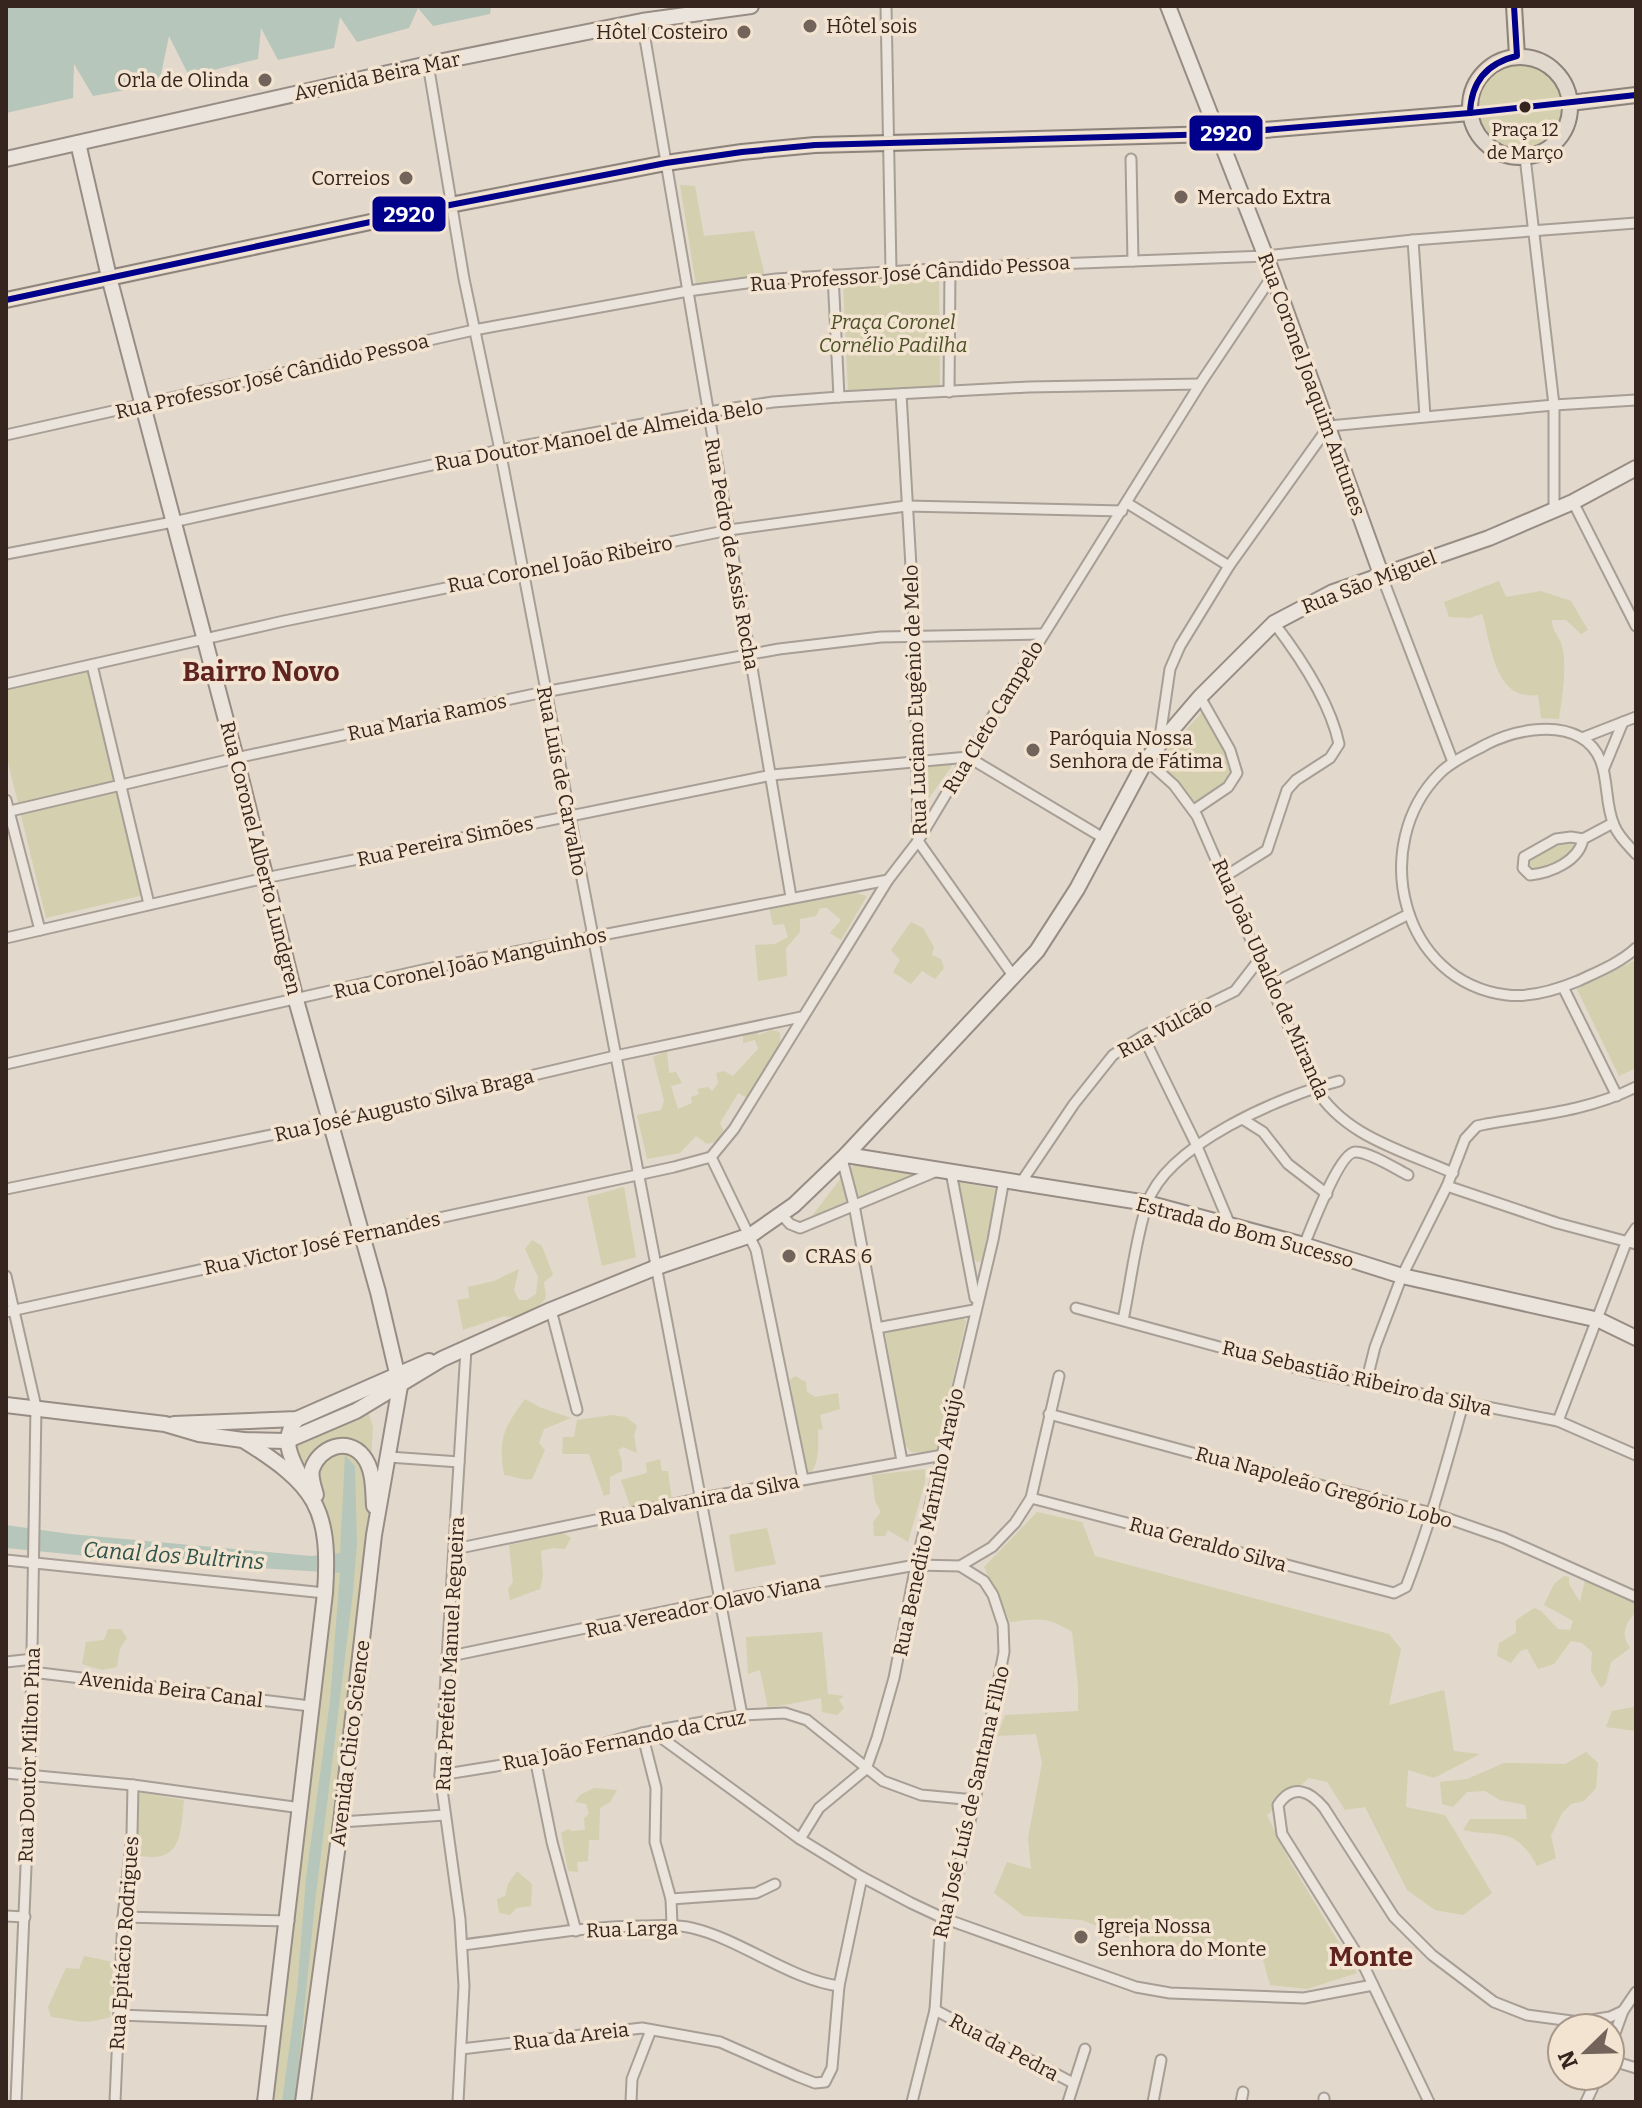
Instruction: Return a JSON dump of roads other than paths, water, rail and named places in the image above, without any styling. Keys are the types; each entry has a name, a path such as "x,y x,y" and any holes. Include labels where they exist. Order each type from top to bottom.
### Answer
{"main road":[{"name":"Avenida Beira Mar","path":"6,159 428,64 642,21 751,6"},
{"name":"Rua Coronel Joaquim Antunes","path":"1168,6 1266,256 1381,574"},
{"path":"1514,6 1517,56"},
{"path":"1517,56 1534,58 1550,66 1566,86 1570,103 1565,128 1558,139 1537,154 1525,157 1506,155 1489,146 1477,131 1470,113 1474,86 1485,71 1500,61 1517,56"},
{"path":"1570,103 1636,95"},
{"path":"6,300 450,205 666,163 773,148 1216,134 1470,113"},
{"name":"Rua Coronel Alberto Lundgren","path":"78,143 109,277 236,758 296,1000 362,1233 399,1380"},
{"name":"Rua São Miguel","path":"399,1380 421,1363 442,1359 657,1267 751,1235 782,1215 844,1157 1014,977 1051,932 1146,760 1200,697 1274,623 1312,601 1489,538 1573,502 1636,468"},
{"name":"Estrada do Bom Sucesso","path":"844,1157 1022,1181 1147,1203 1304,1245 1402,1276 1599,1320 1636,1338"},
{"path":"165,1424 297,1419 399,1380"},
{"path":"6,1405 165,1424 199,1434 243,1440 286,1441 356,1411 399,1380"},
{"name":"Avenida Chico Science","path":"303,2102 341,1822 374,1535 399,1380"},
{"path":"297,1419 289,1429 286,1441 304,1485"},
{"name":"Avenida Chico Science","path":"243,1440 304,1485 320,1511 326,1554 325,1593 310,1706 289,1921 265,2102"},
{"path":"320,1511 311,1479 319,1456 329,1448 341,1446 355,1449 363,1456 370,1471 374,1535"}],"street":[{"path":"886,6 891,271"},
{"name":"Rua Pedro de Assis Rocha","path":"642,21 791,897"},
{"name":"Rua Luís de Carvalho","path":"428,64 450,205 500,450 742,1715"},
{"path":"1525,157 1554,405 1554,510"},
{"path":"1131,159 1133,261"},
{"name":"Rua Professor José Cândido Pessoa","path":"6,435 474,330 688,291 891,271 1266,256 1413,240 1636,223"},
{"path":"1413,240 1425,416"},
{"path":"949,392 950,268"},
{"path":"833,275 839,397"},
{"name":"Rua Cleto Campelo","path":"711,1157 734,1129 888,880 918,841 1043,634 1200,384 1273,275"},
{"name":"Rua Doutor Manoel de Almeida Belo","path":"6,554 173,522 500,450 773,402 1028,387 1200,384"},
{"name":"Rua Luciano Eugênio de Melo","path":"901,394 915,636 918,841 1014,977"},
{"path":"1159,744 1165,694 1175,656 1229,566 1329,426 1636,400"},
{"path":"1573,502 1636,626"},
{"name":"Rua Coronel João Ribeiro","path":"6,684 523,571 729,530 906,506 1124,507"},
{"path":"1124,507 1229,566"},
{"name":"Rua Coronel Joaquim Antunes","path":"1381,574 1453,762"},
{"path":"1224,877 1267,850 1287,790 1296,780 1327,760 1339,744 1297,653 1274,623"},
{"name":"Rua Maria Ramos","path":"7,808 544,692 818,643 915,636 1043,634"},
{"path":"92,665 149,904"},
{"path":"1194,810 1228,787 1237,773 1230,750 1200,697"},
{"path":"1582,738 1636,717"},
{"path":"1604,768 1623,722"},
{"path":"1636,854 1613,823 1604,768 1597,754 1582,738 1554,729 1528,731 1491,742 1453,762 1433,780 1409,822 1399,876 1409,914 1432,955 1460,978 1481,988 1509,995 1525,995 1563,987 1619,960 1636,948"},
{"path":"968,757 1105,839"},
{"name":"Rua Pereira Simões","path":"6,938 265,878 772,775 968,757"},
{"name":"Rua João Ubaldo de Miranda","path":"1146,760 1174,785 1194,810 1315,1087 1330,1109 1350,1126 1453,1173"},
{"path":"7,808 40,930"},
{"path":"1583,839 1580,850 1565,863 1530,875 1523,868 1522,859 1538,847 1565,837 1583,839 1613,823"},
{"name":"Rua Coronel João Manguinhos","path":"6,1064 436,967 888,880"},
{"path":"1270,985 1409,914"},
{"name":"Rua Vulcão","path":"1022,1181 1113,1055 1143,1036 1235,991 1259,960"},
{"path":"1563,987 1617,1096"},
{"name":"Rua José Augusto Silva Braga","path":"6,1189 330,1123 615,1056 801,1017"},
{"path":"1143,1036 1196,1144 1230,1225"},
{"path":"1123,1320 1147,1203 1173,1166 1196,1144 1315,1087 1339,1081"},
{"path":"1366,1383 1375,1347 1402,1276 1447,1186 1469,1133 1477,1126 1486,1124 1582,1108 1636,1087"},
{"path":"1244,1120 1263,1132 1288,1164 1327,1194"},
{"path":"1304,1245 1343,1161 1353,1152 1370,1156 1408,1175"},
{"path":"638,1174 711,1157 751,1235 775,1335 803,1479"},
{"path":"844,1157 902,1461"},
{"path":"782,1215 790,1224 800,1228 946,1171 975,1306 877,1328"},
{"name":"Rua Victor José Fernandes","path":"11,1311 638,1174"},
{"name":"Rua Benedito Marinho Araújo","path":"866,1769 894,1678 916,1565 993,1240 1004,1179"},
{"path":"1447,1186 1631,1243"},
{"path":"1558,1421 1636,1228"},
{"name":"Rua Doutor Milton Pina","path":"6,1276 11,1311 36,1407 30,1773 16,2102"},
{"name":"Rua Sebastião Ribeiro da Silva","path":"1076,1308 1315,1373 1558,1421 1636,1455"},
{"path":"551,1310 577,1410"},
{"name":"Rua Prefeito Manuel Regueira","path":"458,2102 464,1986 462,1945 440,1775 466,1349"},
{"path":"960,1566 992,1547 1015,1523 1031,1498 1059,1376"},
{"path":"1432,1513 1463,1404"},
{"name":"Rua Napoleão Gregório Lobo","path":"1049,1414 1432,1513 1504,1538 1636,1597"},
{"name":"Rua Dalvanira da Silva","path":"455,1549 702,1498 943,1455"},
{"path":"389,1457 459,1462"},
{"name":"Rua Geraldo Silva","path":"1031,1498 1394,1593 1406,1587 1432,1513"},
{"path":"6,1560 35,1559 325,1593"},
{"name":"Rua Vereador Olavo Viana","path":"446,1657 720,1600 916,1565 960,1566"},
{"name":"Rua José Luís de Santana Filho","path":"912,2102 935,2010 938,1944 943,1918 956,1881 975,1800 1004,1652 1003,1625 993,1595 984,1581 960,1566"},
{"path":"6,1662 33,1659"},
{"name":"Avenida Beira Canal","path":"32,1672 310,1706"},
{"name":"Rua João Fernando da Cruz","path":"440,1775 742,1715 793,1714 807,1720 883,1781 921,1795 975,1800"},
{"path":"647,1732 800,1839 862,1877 943,1918 1136,1987 1160,1992 1304,1998 1373,1985"},
{"path":"647,1732 656,1788 655,1842 671,1899 672,1925"},
{"path":"535,1758 552,1842 576,1931"},
{"path":"800,1839 819,1808 866,1769"},
{"path":"6,1773 133,1785 301,1808"},
{"name":"Rua Epitácio Rodrigues","path":"115,2102 123,1917 132,1834 133,1785"},
{"path":"1429,2102 1373,1985 1282,1834 1278,1805 1289,1794 1301,1791 1314,1795 1394,1917 1425,1949 1494,2002 1527,2015 1579,2022 1610,2017 1623,2011 1636,1992"},
{"path":"341,1822 445,1815"},
{"path":"839,1986 862,1877"},
{"path":"671,1899 756,1893 775,1884"},
{"path":"6,1916 25,1917"},
{"path":"123,1917 289,1921"},
{"name":"Rua Larga","path":"462,1945 609,1926 672,1925 728,1940 820,1981 839,1986"},
{"name":"Rua da Areia","path":"461,2049 622,2028 651,2030 694,2035 720,2042 815,2083 825,2082 832,2068 839,1986"},
{"name":"Rua da Pedra","path":"935,2010 1073,2083"},
{"path":"119,2015 275,2021"},
{"path":"631,2102 632,2079 651,2030"},
{"path":"1068,2102 1085,2049"},
{"path":"1153,2102 1161,2060"}],"water":[{"path":"6,6 491,6 490,14 433,26 418,8 409,28 357,42 340,17 334,48 278,60 261,28 258,59 189,76 169,36 159,84 93,96 74,64 73,98 6,113"},
{"name":"Canal dos Bultrins","path":"345,1455 355,1466 357,1544 353,1592 315,1903 295,2102 282,2102 297,1991 306,1878 330,1701 340,1573 128,1560 6,1548 6,1525 70,1534 311,1556 340,1553"}],"place":[{"name":"Hôtel sois","path":"810,26"},
{"name":"Hôtel Costeiro","path":"744,32"},
{"name":"Orla de Olinda","path":"265,80"},
{"name":"Praça 12 de Março","path":"1525,107"},
{"name":"Correios","path":"406,178"},
{"name":"Mercado Extra","path":"1181,197"},
{"name":"Paróquia Nossa Senhora de Fátima","path":"1033,750"},
{"name":"CRAS 6","path":"789,1256"},
{"name":"Igreja Nossa Senhora do Monte","path":"1081,1937"}],"district":[{"name":"Bairro Novo","path":"261,671"},
{"name":"Monte","path":"1371,1956"}],"park label":[{"name":"Praça Coronel Cornélio Padilha","path":"893,334"}]}
